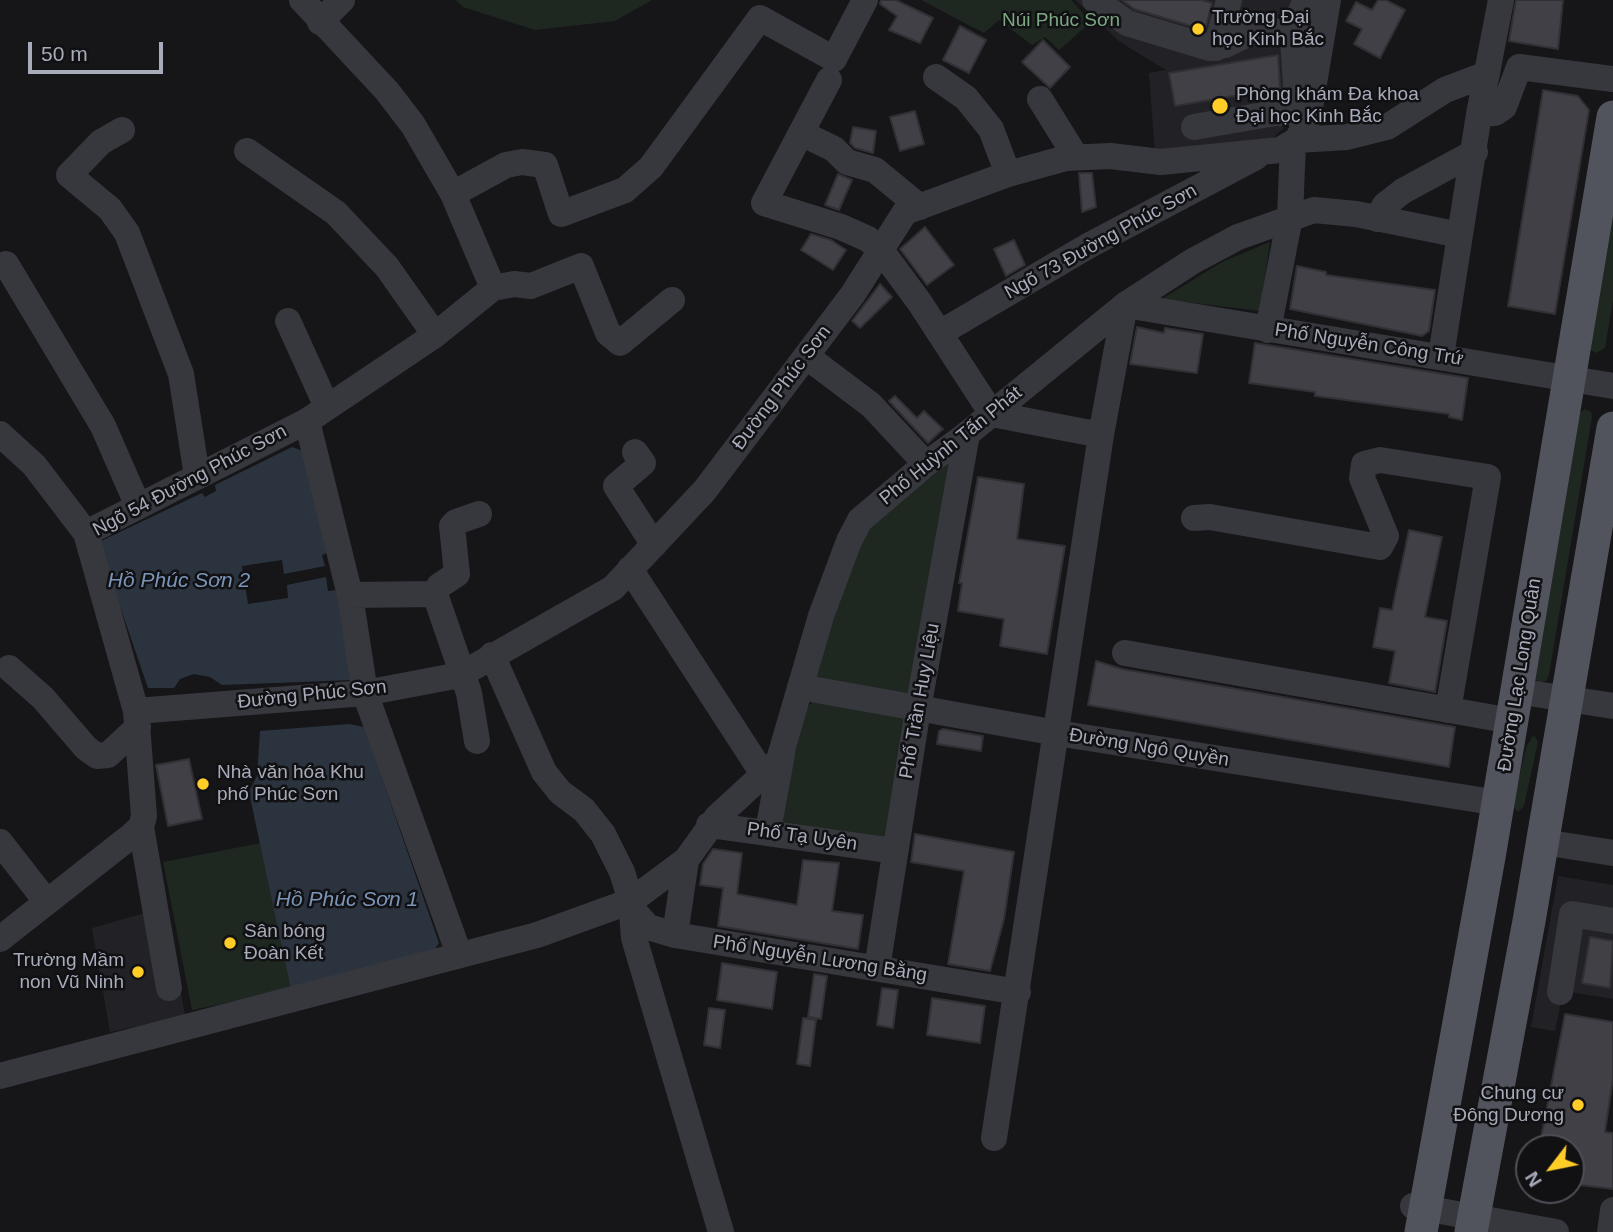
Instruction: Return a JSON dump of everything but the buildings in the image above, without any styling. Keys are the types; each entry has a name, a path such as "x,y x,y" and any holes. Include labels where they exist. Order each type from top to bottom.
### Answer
{"main road":[{"name":"Đường Lạc Long Quân","path":"1419,1215 1499,803 1613,117"},
{"path":"1472,1224 1530,922 1613,428"}],"street":[{"path":"302,0 407,116 453,194 493,288 514,284 531,286 581,266 608,333 620,343 672,300"},
{"path":"320,22 342,0"},
{"path":"453,194 506,165 522,162 545,165 561,214 625,190 651,167 760,18 834,60 864,0"},
{"path":"1095,0 1127,23 1200,46 1216,48 1261,28 1286,33 1293,40 1297,100 1310,110"},
{"path":"1216,48 1229,0"},
{"path":"1286,33 1295,24 1306,0"},
{"path":"1268,330 1290,217 1295,141 1304,131 1310,110 1328,0"},
{"path":"1441,356 1479,114 1501,0"},
{"path":"1479,114 1495,113 1504,107 1519,67 1517,53 1495,33"},
{"path":"1519,67 1613,79"},
{"name":"Đường Phúc Sơn","path":"137,719 365,693 460,675 613,588 705,490 853,294 905,212 1049,160 1110,156 1161,162 1264,153 1280,150 1295,141 1348,137 1387,127 1445,90 1487,74"},
{"path":"936,78 966,98 991,129 1008,174"},
{"path":"829,80 764,203 841,227 868,239 881,250 940,333 992,414 1101,435"},
{"path":"1040,99 1076,157"},
{"path":"1194,127 1275,113 1310,110"},
{"path":"122,130 101,142 69,175 110,209 127,233 181,374 197,476"},
{"path":"801,133 834,149 847,162 876,170 920,206"},
{"path":"247,151 336,213 387,267 435,335"},
{"path":"1377,219 1385,205 1403,191 1475,152"},
{"name":"Ngõ 73 Đường Phúc Sơn","path":"940,333 1088,246 1264,153"},
{"name":"Phố Huỳnh Tấn Phát","path":"0,1076 537,935 631,905 686,860 709,825 782,753 821,616 855,530 886,496 967,434 1125,305 1215,248 1314,210 1460,235"},
{"path":"6,264 103,426 138,506"},
{"name":"Ngõ 54 Đường Phúc Sơn","path":"169,988 141,827 144,816 137,719 86,533 317,414 435,335 493,288"},
{"path":"994,1138 1101,435 1125,305"},
{"name":"Phố Nguyễn Công Trứ","path":"1125,305 1613,386"},
{"path":"288,321 317,414"},
{"path":"806,356 872,405 926,464"},
{"name":"Ngõ 54 Đường Phúc Sơn","path":"317,414 365,693 459,954"},
{"name":"Phố Trần Huy Liệu","path":"877,968 918,709 967,434"},
{"path":"3,445 34,466 86,533"},
{"path":"635,452 643,463 616,486 654,545"},
{"path":"1194,518 1210,517 1380,547 1386,537 1362,478 1364,464 1380,460 1488,477 1448,710"},
{"path":"477,741 468,693 435,594 439,586 457,574 452,526 479,514"},
{"path":"630,569 763,774"},
{"path":"350,595 435,594"},
{"path":"1125,653 1448,710 1568,699 1613,706"},
{"path":"492,655 544,772 603,834 622,872 631,905 634,938 721,1232"},
{"path":"9,668 43,698 86,748 97,756 108,755 137,719"},
{"name":"Đường Ngô Quyền","path":"800,687 1057,733 1499,803"},
{"path":"768,831 782,753"},
{"name":"Phố Tạ Uyên","path":"709,825 768,831 895,851"},
{"path":"0,939 141,827"},
{"path":"0,842 46,901"},
{"path":"1543,842 1613,853"},
{"path":"675,934 686,860"},
{"name":"Phố Nguyễn Lương Bằng","path":"631,905 648,927 675,934 1018,992"},
{"path":"1560,992 1572,914 1613,921"},
{"path":"1530,922 1570,927"},
{"path":"1610,1232 1613,1210"},
{"path":"1419,1215 1472,1224 1556,1232"}],"shaded area":[{"path":"1075,0 1298,0 1288,119 1283,129 1268,142 1155,154 1149,73 1166,70 1120,42"},
{"path":"1558,876 1613,885 1613,999 1563,991 1555,1031 1531,1027"},
{"name":"Trường Mầm non Vũ Ninh","path":"166,907 185,1016 110,1032 92,928"}],"green space":[{"path":"455,0 652,0 615,21 535,30 463,7"},
{"name":"Núi Phúc Sơn","path":"921,0 1071,0 1091,22 1059,50 1045,37 1032,45 999,20 984,33"},
{"path":"1613,219 1613,300 1605,348 1596,353 1591,350 1591,341"},
{"path":"1270,242 1260,311 1162,299 1222,262"},
{"path":"1585,409 1591,412 1592,417 1549,675 1546,681 1540,682 1534,679 1579,413"},
{"path":"948,463 950,471 915,687 906,694 815,679 831,610 860,535"},
{"path":"813,702 900,714 911,722 891,836 879,842 778,827 782,772 806,708"},
{"path":"1534,735 1538,742 1524,806 1518,812 1512,805 1527,745"},
{"name":"Sân bóng Đoàn Kết","path":"261,843 291,990 192,1010 163,862"}],"water":[{"name":"Hồ Phúc Sơn 2","path":"292,447 309,453 332,551 322,555 325,566 284,574 282,560 242,566 248,604 288,598 287,585 326,577 328,591 338,590 352,680 222,685 210,677 194,674 180,679 174,688 148,688 99,545 101,541 202,493 205,497 216,491 215,485"},
{"name":"Hồ Phúc Sơn 1","path":"350,724 364,727 439,943 433,952 291,990 249,792 257,776 260,731"}],"place":[{"name":"Trường Đại học Kinh Bắc","path":"1198,29"},
{"name":"Phòng khám Đa khoa Đại học Kinh Bắc","path":"1220,106"},
{"name":"Nhà văn hóa Khu phố Phúc Sơn","path":"203,784"},
{"name":"Sân bóng Đoàn Kết","path":"230,943"},
{"name":"Trường Mầm non Vũ Ninh","path":"138,972"},
{"name":"Chung cư Đông Dương","path":"1578,1105"}]}
